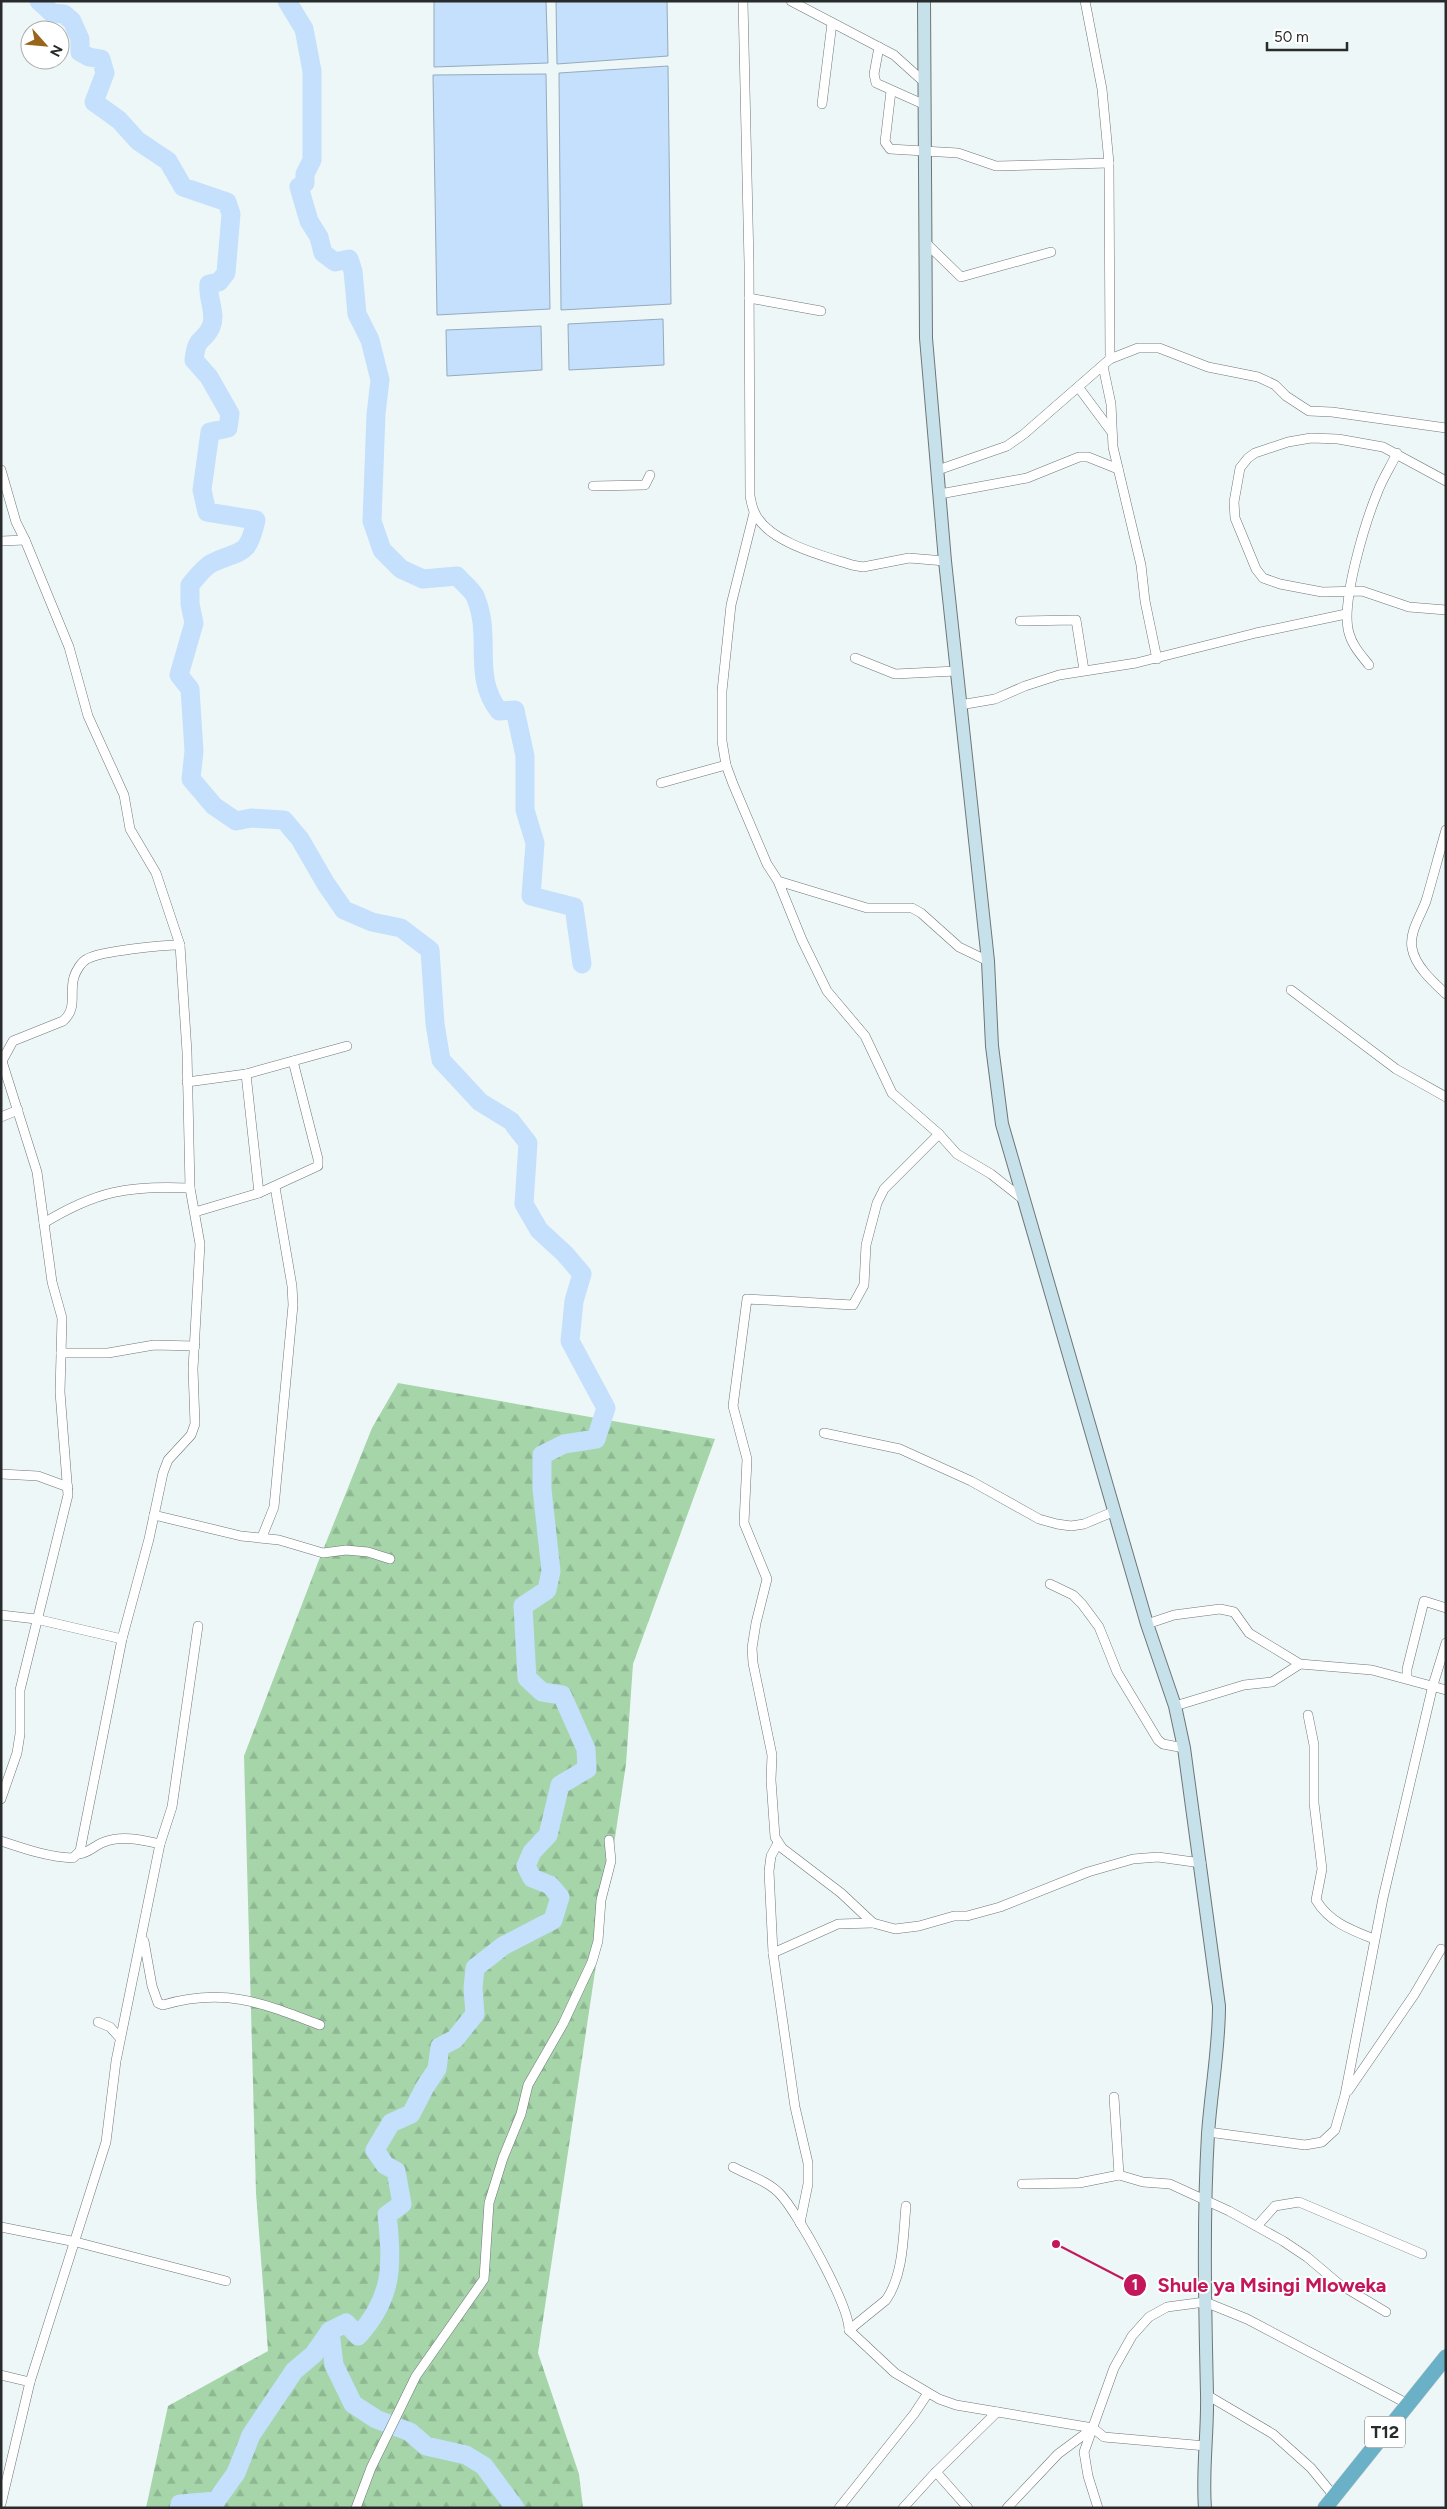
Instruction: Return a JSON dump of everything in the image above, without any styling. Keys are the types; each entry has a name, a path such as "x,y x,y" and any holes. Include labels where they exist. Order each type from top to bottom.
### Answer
{"highway":[{"name":"T12","path":"1329,2502 1446,2357"}],"main road":[{"path":"924,1 923,150 926,243 926,338 945,561 988,961 992,1046 1002,1124 1147,1624 1175,1706 1184,1748 1220,2006 1218,2044 1208,2132 1205,2302 1207,2395 1205,2508"}],"street":[{"path":"743,1 749,298 750,496 754,513 730,615 722,691 722,741 726,765 767,864 778,881 802,940 827,991 865,1036 892,1093 939,1134 956,1154 991,1174 1024,1200"},
{"path":"791,1 900,59 924,82"},
{"path":"1085,1 1102,88 1109,163 1110,358"},
{"path":"822,104 832,23"},
{"path":"879,47 874,80 880,86 923,104"},
{"path":"891,91 885,144 893,150 923,150 964,155 996,166 1109,163"},
{"path":"926,243 961,277 1051,252"},
{"path":"749,298 821,311"},
{"path":"938,470 1007,446 1079,388 1110,358 1138,348 1159,348 1208,367 1265,379 1313,412 1351,415 1446,428"},
{"path":"1102,366 1111,404 1111,431 1118,469 1140,565 1145,601 1157,658"},
{"path":"1079,388 1111,431"},
{"path":"1446,481 1397,453 1365,443 1311,438 1288,442 1255,453 1240,468 1236,485 1235,518 1256,569 1263,578 1280,584 1322,592 1349,593 1362,591 1409,607 1446,610"},
{"path":"1369,665 1354,645 1348,632 1346,614 1349,593 1378,490 1397,453"},
{"path":"940,494 1027,478 1079,457 1088,457 1118,469"},
{"path":"1,470 16,522 68,647 88,716 124,796 128,808 130,829 156,873 180,945 190,1188 196,1212 200,1244 200,1275 194,1346 195,1424 190,1435 165,1466 122,1639 79,1854"},
{"path":"593,486 645,485 650,475"},
{"path":"618,486 620,476"},
{"path":"754,513 768,529 787,542 852,565 863,567 909,558 945,561"},
{"path":"1,541 25,540"},
{"path":"960,705 995,699 1041,680 1084,670 1157,658 1256,633 1346,614"},
{"path":"1020,622 1076,620 1084,670"},
{"path":"855,658 895,674 956,670"},
{"path":"660,783 726,765"},
{"path":"1446,830 1426,902 1414,930 1411,947 1418,963 1434,983 1446,994"},
{"path":"778,881 866,908 912,908 921,913 959,947 988,961"},
{"path":"1,1799 17,1753 20,1734 20,1690 36,1618 66,1508 68,1487 60,1392 62,1318 52,1282 37,1172 2,1059 13,1041 63,1020 68,1016 72,1006 74,978 80,966 89,957 159,945 180,945"},
{"path":"1291,990 1396,1069 1446,1097"},
{"path":"187,1082 246,1074 347,1046"},
{"path":"196,1212 259,1193 316,1169 319,1162 294,1061"},
{"path":"246,1074 259,1193"},
{"path":"1,1117 18,1110"},
{"path":"873,1923 841,1893 794,1859 778,1843 773,1829 772,1756 753,1663 752,1648 756,1622 767,1579 744,1523 747,1459 733,1406 747,1299 853,1305 864,1285 866,1245 877,1203 884,1188 939,1134"},
{"path":"262,1537 274,1507 293,1305 292,1286 275,1187"},
{"path":"44,1223 84,1201 116,1191 136,1188 190,1188"},
{"path":"61,1353 108,1353 154,1345 194,1346"},
{"path":"824,1432 900,1449 971,1481 1038,1518 1057,1524 1071,1526 1084,1524 1115,1511"},
{"path":"1,1474 38,1476 68,1487"},
{"path":"154,1515 241,1536 262,1537 323,1553 346,1550 368,1552 390,1559"},
{"path":"1050,1584 1073,1595 1099,1627 1117,1672 1158,1740 1163,1744 1184,1748"},
{"path":"1406,1678 1424,1601 1446,1608"},
{"path":"1147,1624 1174,1615 1220,1609 1227,1610 1234,1612 1249,1633 1300,1664 1372,1670 1446,1690"},
{"path":"1,1616 36,1618 122,1639"},
{"path":"1,2504 30,2382 76,2242 106,2142 120,2038 143,1934 160,1844 172,1807 198,1626"},
{"path":"1208,2132 1314,2145 1322,2142 1334,2130 1345,2095 1374,1939 1433,1685 1446,1643"},
{"path":"1175,1706 1244,1685 1272,1682 1300,1664"},
{"path":"1308,1715 1314,1745 1314,1802 1322,1869 1316,1900 1323,1912 1339,1923 1374,1939"},
{"path":"1,1841 30,1851 73,1858 79,1854 86,1853 102,1842 111,1840 138,1839 160,1844"},
{"path":"356,2508 371,2468 416,2376 484,2279 490,2203 503,2158 521,2114 528,2085 563,2024 592,1962 598,1941 601,1900 611,1861 609,1840"},
{"path":"778,1843 771,1856 769,1871 773,1953 795,2107 808,2164 808,2184 800,2224"},
{"path":"773,1953 838,1924 873,1923 895,1928 919,1926 954,1916 967,1916 1000,1907 1088,1872 1133,1859 1158,1856 1200,1863"},
{"path":"143,1934 152,1986 158,2003 163,2005 213,1996 262,2003 320,2025"},
{"path":"1345,2095 1414,1995 1441,1949"},
{"path":"98,2022 110,2027 120,2038"},
{"path":"1114,2097 1119,2175"},
{"path":"733,2167 780,2194 800,2224 835,2285 849,2323 849,2330 889,2368 928,2393 956,2405 1093,2428 1104,2437 1206,2446"},
{"path":"1022,2184 1079,2183 1119,2175 1144,2182 1170,2184 1257,2226 1307,2257 1339,2284 1386,2312"},
{"path":"1257,2226 1275,2206 1298,2202 1422,2254"},
{"path":"849,2330 890,2294 900,2256 906,2206"},
{"path":"1,2227 76,2242 226,2281"},
{"path":"1098,2508 1088,2476 1084,2452 1114,2368 1132,2336 1149,2317 1167,2306 1205,2302 1247,2319 1408,2404"},
{"path":"1,2375 30,2382"},
{"path":"839,2508 914,2414 928,2393"},
{"path":"1207,2395 1273,2434 1311,2468 1329,2502"},
{"path":"903,2508 936,2472 997,2412"},
{"path":"1007,2508 1058,2454 1093,2428"},
{"path":"936,2472 968,2508"}],"green space":[{"path":"398,1383 715,1439 633,1664 626,1764 538,2353 579,2474 583,2508 146,2508 168,2406 268,2351 256,2193 244,1756 372,1428"}],"water":[{"path":"434,1 546,1 548,63 434,67"},
{"path":"556,1 667,1 668,56 557,64"},
{"path":"668,66 671,304 561,310 559,73"},
{"path":"546,74 550,309 437,315 433,75"},
{"path":"663,319 664,365 569,370 568,324"},
{"path":"541,326 542,370 447,376 446,330"}],"waterway":[{"path":"39,1 52,13 64,14 72,21 80,39 80,52 89,57 101,59 105,73 94,102 119,120 138,141 168,161 183,187 227,202 231,214 226,273 219,282 209,284 213,322 197,346 194,360 209,377 230,414 228,428 210,432 202,490 207,512 256,520 250,540 242,550 209,565 190,585 190,604 194,623 179,675 190,689 194,751 191,779 214,806 236,821 251,818 284,820 300,839 326,884 344,910 372,922 401,928 430,950 435,1024 441,1060 480,1102 511,1121 528,1143 524,1204 539,1230 565,1254 582,1274 574,1301 570,1341 606,1408 596,1439 564,1444 542,1455 542,1489 551,1571 547,1590 523,1606 527,1678 542,1692 562,1695 586,1749 587,1769 560,1785 548,1835 532,1852 526,1866 532,1878 550,1885 560,1897 553,1920 503,1946 475,1968 473,1988 475,2014 455,2039 440,2047 437,2069 411,2114 391,2123 375,2150 385,2165 396,2171 402,2204 387,2215 390,2249 388,2280 378,2308 370,2322 358,2336 346,2323 330,2331 334,2365 353,2404 376,2419 410,2432 426,2446 466,2455 484,2466 515,2508"},
{"path":"287,1 304,29 312,71 312,160 305,174 305,183 299,187 309,221 319,237 323,253 335,262 349,259 353,271 357,314 370,340 380,380 376,414 372,521 382,550 401,569 423,579 457,576 475,596 482,626 486,684 499,711 515,710 525,756 525,810 535,843 531,896 574,907 582,964"},
{"path":"179,2508 180,2504 216,2501 236,2473 251,2435 294,2371 314,2354 330,2331"}],"place":[{"name":"Shule ya Msingi Mloweka","path":"1056,2244"}]}
